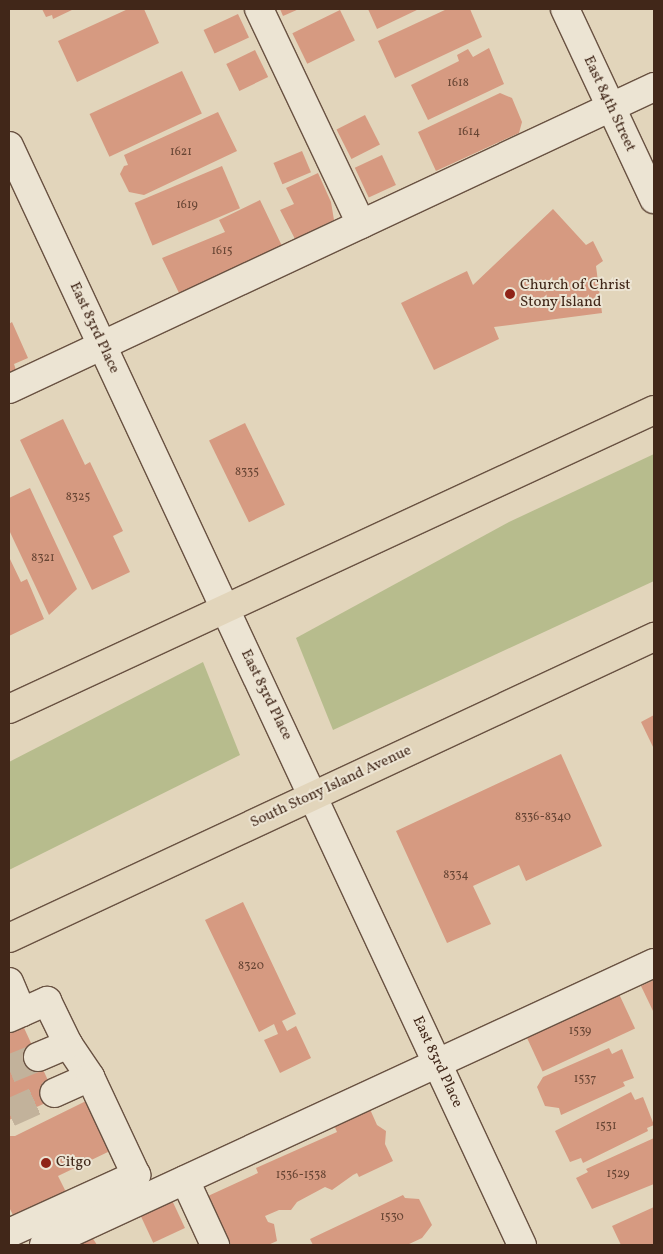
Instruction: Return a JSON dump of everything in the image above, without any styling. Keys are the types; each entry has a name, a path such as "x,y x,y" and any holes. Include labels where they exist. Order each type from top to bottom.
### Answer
{"highway":[{"path":"9,709 654,410"},
{"name":"South Stony Island Avenue","path":"9,938 654,637"}],"street":[{"path":"259,9 361,224"},
{"name":"East 84th Street","path":"564,9 654,199"},
{"path":"9,389 654,87"},
{"name":"East 83rd Place","path":"9,146 522,1245"},
{"path":"44,1245 654,963"},
{"path":"9,982 16,1015 47,1001 68,1044 90,1077 136,1175 9,1233"},
{"path":"38,1057 68,1044"},
{"path":"54,1093 90,1077"},
{"path":"185,1180 215,1245"}],"green space":[{"path":"654,454 654,581 333,730 296,638 509,522"},
{"path":"203,662 240,755 9,870 9,762"}],"building":[{"path":"42,9 74,9 53,19 52,15 46,17"},
{"path":"128,9 144,9 159,43 77,82 58,41"},
{"path":"280,9 299,9 283,16"},
{"path":"368,9 419,9 377,29"},
{"path":"447,9 470,9 482,37 395,78 378,41"},
{"path":"340,10 355,41 307,64 292,33"},
{"path":"238,14 249,38 215,54 204,30"},
{"path":"489,48 504,84 428,120 411,85 459,61 457,55 468,49 473,57"},
{"path":"255,50 268,77 239,91 226,64"},
{"path":"182,71 202,114 109,157 90,114"},
{"path":"500,93 512,98 522,122 519,133 436,171 418,132"},
{"path":"218,112 237,151 144,195 129,192 120,174 124,166 128,165 124,155"},
{"path":"365,115 380,144 351,159 336,130"},
{"path":"302,151 311,172 282,184 273,163"},
{"path":"382,155 396,185 369,198 355,168"},
{"path":"222,166 240,208 153,245 135,203"},
{"path":"318,173 331,202 334,220 295,239 280,210 294,204 286,188"},
{"path":"260,200 282,246 179,293 162,258 225,232 219,220"},
{"name":"Church of Christ Stony Island","path":"553,209 586,245 593,241 603,261 596,266 602,313 494,327 499,339 434,370 401,303 467,271 473,285"},
{"path":"12,322 28,358 14,364 16,370 9,373 9,324"},
{"path":"63,419 85,465 90,462 123,531 113,536 130,572 92,590 20,440"},
{"path":"245,423 285,505 249,522 209,441"},
{"path":"30,488 77,589 49,615 9,530 9,498"},
{"path":"9,557 21,582 27,579 44,619 9,636"},
{"path":"654,715 654,749 641,722"},
{"path":"561,754 602,846 526,881 519,865 473,886 491,924 447,943 396,831"},
{"path":"243,902 296,1014 282,1021 287,1031 296,1026 311,1058 280,1073 264,1040 278,1034 274,1024 259,1032 205,920"},
{"path":"654,980 654,1013 641,986"},
{"path":"619,994 635,1028 543,1072 527,1037"},
{"path":"20,1019 56,1098 9,1120 9,1024"},
{"path":"609,1048 612,1054 622,1049 634,1078 623,1082 625,1086 561,1115 559,1108 545,1106 537,1087 543,1077"},
{"path":"631,1092 635,1100 643,1097 654,1125 647,1128 648,1131 583,1163 581,1158 570,1162 555,1131"},
{"name":"Citgo","path":"86,1101 110,1151 58,1176 68,1196 16,1221 9,1207 9,1136 15,1136"},
{"path":"369,1107 377,1125 386,1131 385,1144 393,1161 359,1177 357,1173 332,1190 325,1187 297,1202 291,1210 279,1210 265,1216 268,1222 274,1224 277,1241 268,1245 231,1245 208,1196 258,1173 256,1168 337,1132 333,1123"},
{"path":"654,1138 654,1184 592,1209 576,1178 588,1172 586,1169"},
{"path":"403,1195 405,1198 419,1199 432,1225 422,1238 407,1245 313,1245 310,1239"},
{"path":"171,1198 185,1228 153,1243 139,1213"},
{"path":"654,1207 654,1245 621,1245 612,1226"},
{"path":"92,1237 97,1245 74,1245"}],"tunnel":[{"path":"9,1069 38,1057"},
{"path":"9,1113 54,1093"}],"place":[{"name":"Church of Christ Stony Island","path":"510,294"},
{"name":"Citgo","path":"46,1163"}]}
